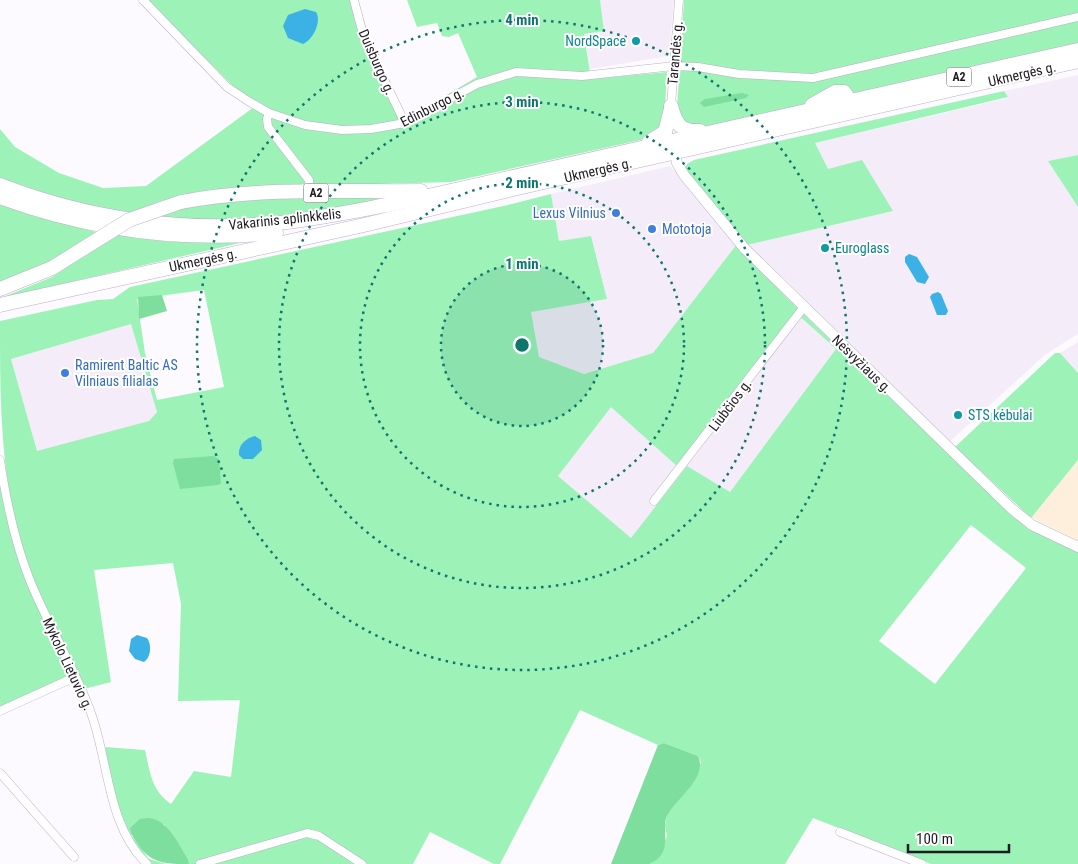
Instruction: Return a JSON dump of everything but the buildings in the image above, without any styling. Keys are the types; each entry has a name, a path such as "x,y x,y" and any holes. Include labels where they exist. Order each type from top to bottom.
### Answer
{"highway":[{"name":"Ukmergės g.","path":"452,190 801,112 838,91 847,94 848,102 1078,50"},
{"name":"Ukmergės g.","path":"0,305 364,225 674,152 1078,61"},
{"path":"817,121 842,110 848,102"},
{"path":"671,106 676,123 683,130 720,130"},
{"path":"635,150 665,132 669,122 671,106"},
{"name":"Vakarinis aplinkkelis","path":"0,185 63,206 119,218 212,226 269,224 320,218 452,190"},
{"name":"A2","path":"0,289 52,268 129,220 181,202 227,195 452,190"},
{"name":"Vakarinis aplinkkelis","path":"0,197 75,221 167,235 253,235 364,225"}],"street":[{"name":"Edinburgo g.","path":"143,0 227,87 269,113 305,125 342,130 370,129 405,123 477,84 516,72 582,76 674,66 698,67 739,74 813,78 1078,17"},
{"name":"Duisburgo g.","path":"354,0 364,38 405,123"},
{"name":"Tarandės g.","path":"671,106 679,0"},
{"path":"269,113 266,119 268,127 310,180 310,193"},
{"name":"Nesvyžiaus g.","path":"674,152 677,163 684,174 736,238 804,308 1012,508 1032,525 1078,547"},
{"name":"Liubčios g.","path":"654,501 804,308"},
{"name":"Mykolo Lietuvio g.","path":"0,460 10,518 28,576 95,724 118,816 134,849 147,864"},
{"path":"0,711 75,677"},
{"path":"0,773 74,857"},
{"path":"840,832 922,864"},
{"path":"200,864 307,833 319,836 362,864"}],"shaded area":[{"path":"600,0 674,0 669,56 590,69 584,34 604,31"},
{"path":"1078,75 1078,155 1048,161 1078,207 1078,334 1046,354 948,443 747,245 893,211 827,169 815,143 1008,98 1004,91"},
{"path":"670,166 686,182 737,244 653,353 584,374 539,357 530,312 607,299 591,236 559,241 551,194"},
{"path":"795,312 836,349 730,492 687,466 631,539 558,476 611,406 677,465"},
{"path":"131,324 157,412 149,421 37,452 11,359"},
{"path":"1078,342 1078,373 1060,353"},
{"path":"1078,460 1078,541 1031,517"}],"green space":[{"path":"147,0 358,0 368,34 406,119 477,77 458,33 449,37 442,36 437,23 417,27 407,0 600,0 604,31 584,34 591,79 667,72 664,126 654,137 451,182 230,188 196,192 161,201 130,213 75,203 0,178 0,129 15,147 59,173 103,188 146,186 254,107"},
{"path":"684,0 1078,0 1078,43 693,130 687,129 677,108"},
{"path":"1004,91 1008,97 815,143 828,169 862,160 893,211 747,245 685,168 687,164 694,160"},
{"path":"742,93 749,95 746,98 704,107 700,103 705,99"},
{"path":"1078,155 1078,207 1048,161"},
{"path":"551,194 559,241 591,236 607,299 531,312 539,357 584,374 653,353 737,244 786,297 1013,516 1042,535 1078,552 1078,864 931,864 813,818 785,864 649,864 657,858 667,836 665,826 667,814 694,780 701,762 698,756 664,743 658,745 580,710 500,864 494,864 430,832 413,864 189,864 188,859 164,824 131,835 149,859 166,864 151,864 132,839 119,810 110,778 105,747 145,750 155,787 164,799 171,804 194,771 231,777 240,700 178,701 181,604 173,563 94,570 111,682 84,689 35,584 19,540 9,494 3,445 0,321 97,300 113,299 130,287","holes":["204,290 224,387 157,400 145,353 137,299","795,312 836,349 730,492 687,466 631,538 558,476 611,407 677,466","131,324 157,412 149,421 37,451 11,359","971,525 1026,568 935,684 879,641"]},
{"path":"299,197 388,197 286,218 212,220 153,216 181,208 239,200"},
{"path":"0,204 96,232 50,261 0,284"},
{"path":"115,234 161,241 240,243 1,298 52,277"},
{"path":"162,295 167,311 139,319 138,297"},
{"path":"1055,353 1060,353 1078,373 1078,460 1031,518 955,447"},
{"path":"213,456 219,459 221,483 218,485 180,489 173,463 174,459"},
{"path":"0,486 17,556 68,673 64,680 0,709"},
{"path":"664,743 698,756 700,764 696,779 668,814 665,826 665,847 657,859 649,864 611,864 658,745"},
{"path":"140,819 155,819 167,827 188,859 189,864 161,862 144,852 133,837 130,828"}],"water":[{"path":"305,9 316,12 318,20 316,30 310,39 303,44 288,38 283,26 288,15"},
{"path":"909,254 917,257 929,277 925,284 917,282 905,262 905,257"},
{"path":"938,292 941,294 948,311 946,315 937,315 930,297"},
{"path":"255,436 261,440 262,450 253,459 243,459 239,455 241,445 249,438"},
{"path":"137,635 147,638 150,644 149,654 144,662 135,659 129,651 131,639"}],"place":[{"name":"NordSpace","path":"636,41"},
{"name":"Lexus Vilnius","path":"616,213"},
{"name":"Mototoja","path":"652,229"},
{"name":"Euroglass","path":"825,248"},
{"name":"Ramirent Baltic AS Vilniaus filialas","path":"65,373"},
{"name":"STS kėbulai","path":"958,415"}]}
